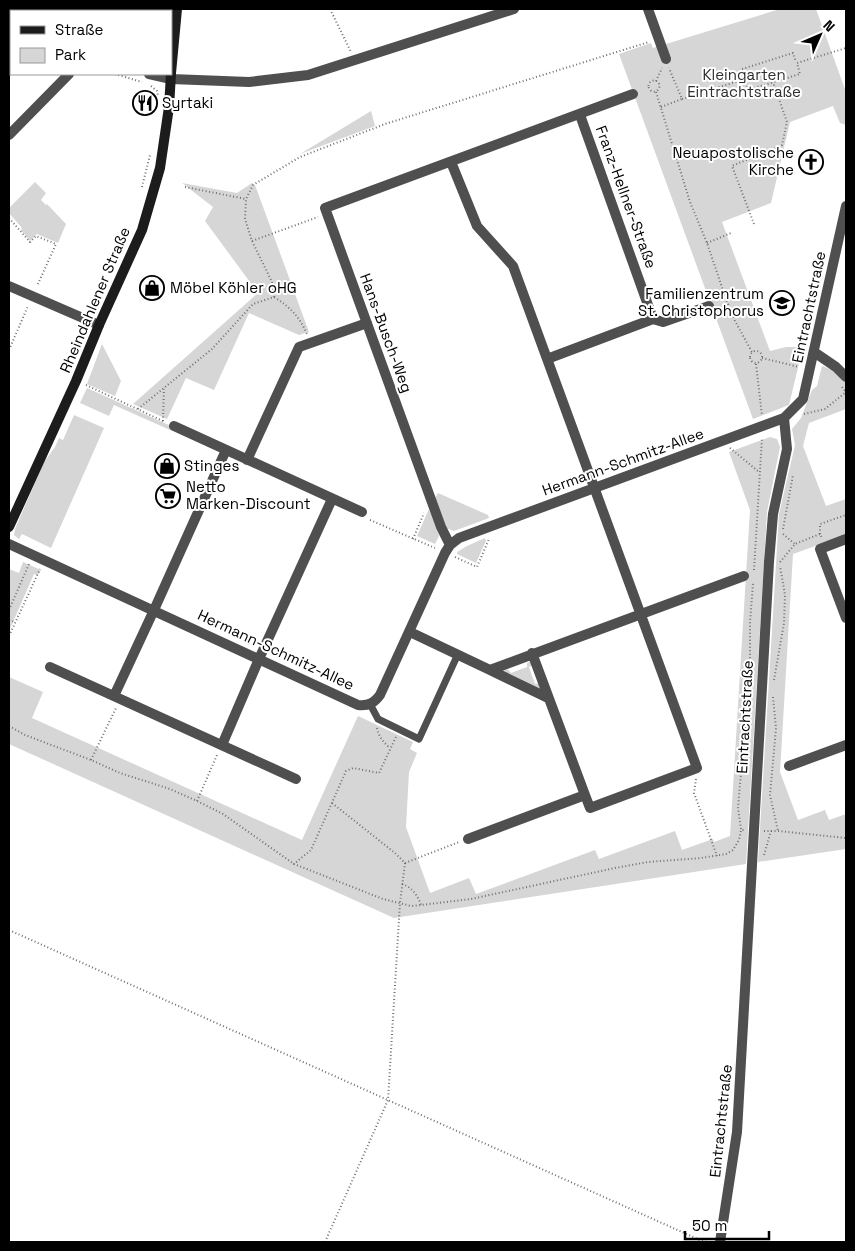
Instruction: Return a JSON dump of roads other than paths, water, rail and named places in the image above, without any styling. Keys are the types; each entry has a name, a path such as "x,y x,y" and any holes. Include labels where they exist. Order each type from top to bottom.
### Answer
{"main road":[{"name":"Rheindahlener Straße","path":"172,64 177,9"},
{"name":"Rheindahlener Straße","path":"9,527 142,230 160,168 171,75"}],"street":[{"path":"171,75 249,82 308,74 355,61 514,9"},
{"path":"648,9 666,59"},
{"path":"9,135 68,75"},
{"name":"Franz-Hellner-Straße","path":"327,214 325,208 633,94"},
{"name":"Franz-Hellner-Straße","path":"580,115 653,319"},
{"path":"451,162 477,226 513,266 697,768 590,808 532,654"},
{"name":"Eintrachtstraße","path":"720,1242 738,1132 754,831 774,563 773,514 787,448 784,418 803,399 846,206"},
{"name":"Hans-Busch-Weg","path":"327,214 448,549"},
{"path":"9,286 99,325"},
{"path":"548,359 653,319 663,322 709,306"},
{"path":"247,460 299,347 367,323"},
{"path":"814,352 836,367 843,381"},
{"name":"Hermann-Schmitz-Allee","path":"448,549 458,538 784,418"},
{"path":"174,426 362,512"},
{"path":"117,697 226,450"},
{"path":"222,745 258,659 332,499"},
{"path":"846,539 820,549 846,618"},
{"name":"Hermann-Schmitz-Allee","path":"9,544 358,705 370,704"},
{"path":"370,704 375,702 380,695 448,549"},
{"path":"490,670 641,613 748,577"},
{"path":"410,632 548,698"},
{"path":"50,667 296,778"},
{"path":"789,766 846,745"},
{"path":"468,839 585,795"}],"lane":[{"path":"370,704 378,719 419,739 458,654"}],"place":[{"name":"Syrtaki","path":"145,103"},
{"name":"Neuapostolische Kirche","path":"811,162"},
{"name":"Möbel Köhler oHG","path":"152,288"},
{"name":"Familienzentrum St. Christophorus","path":"782,303"},
{"name":"Stinges","path":"167,466"},
{"name":"Netto Marken-Discount","path":"168,496"}],"park label":[{"name":"Kleingarten Eintrachtstraße","path":"744,84"}]}
